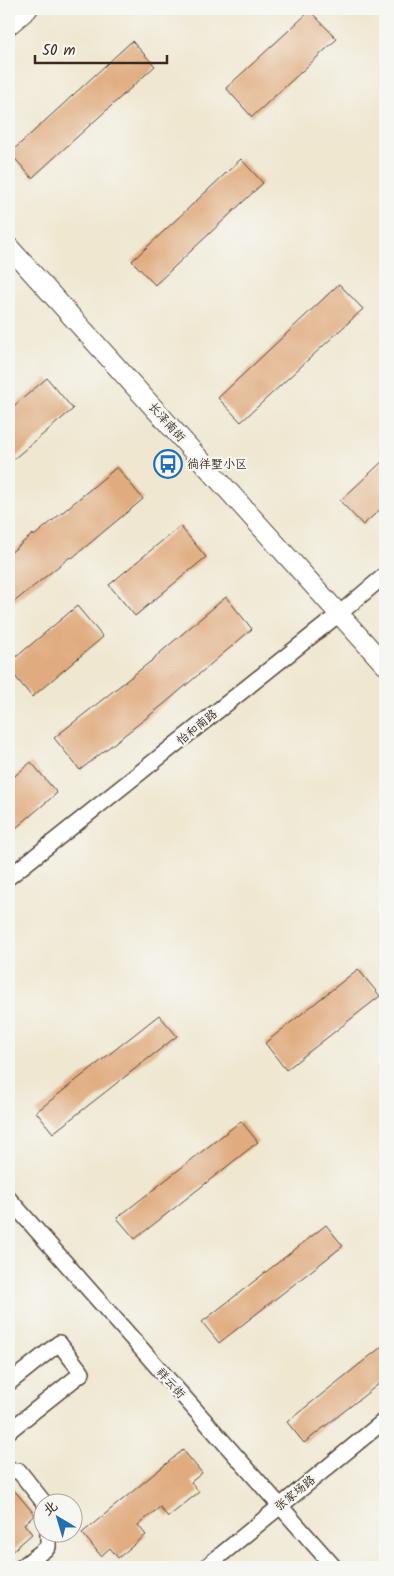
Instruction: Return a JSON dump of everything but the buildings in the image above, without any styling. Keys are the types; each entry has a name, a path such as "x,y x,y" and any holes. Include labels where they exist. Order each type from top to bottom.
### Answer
{"street":[{"path":"9,24 28,9"},
{"name":"长泽南街","path":"9,247 385,665"},
{"name":"怡和南路","path":"9,877 339,614 385,575"},
{"name":"祥云街","path":"9,1199 334,1567"},
{"path":"9,1383 59,1343 82,1373 9,1431"},
{"name":"张家场路","path":"206,1567 385,1420"},
{"path":"9,1471 19,1471 37,1494"},
{"path":"22,1567 48,1548 48,1544"}],"place":[{"name":"徜徉墅小区","path":"168,464"}]}
